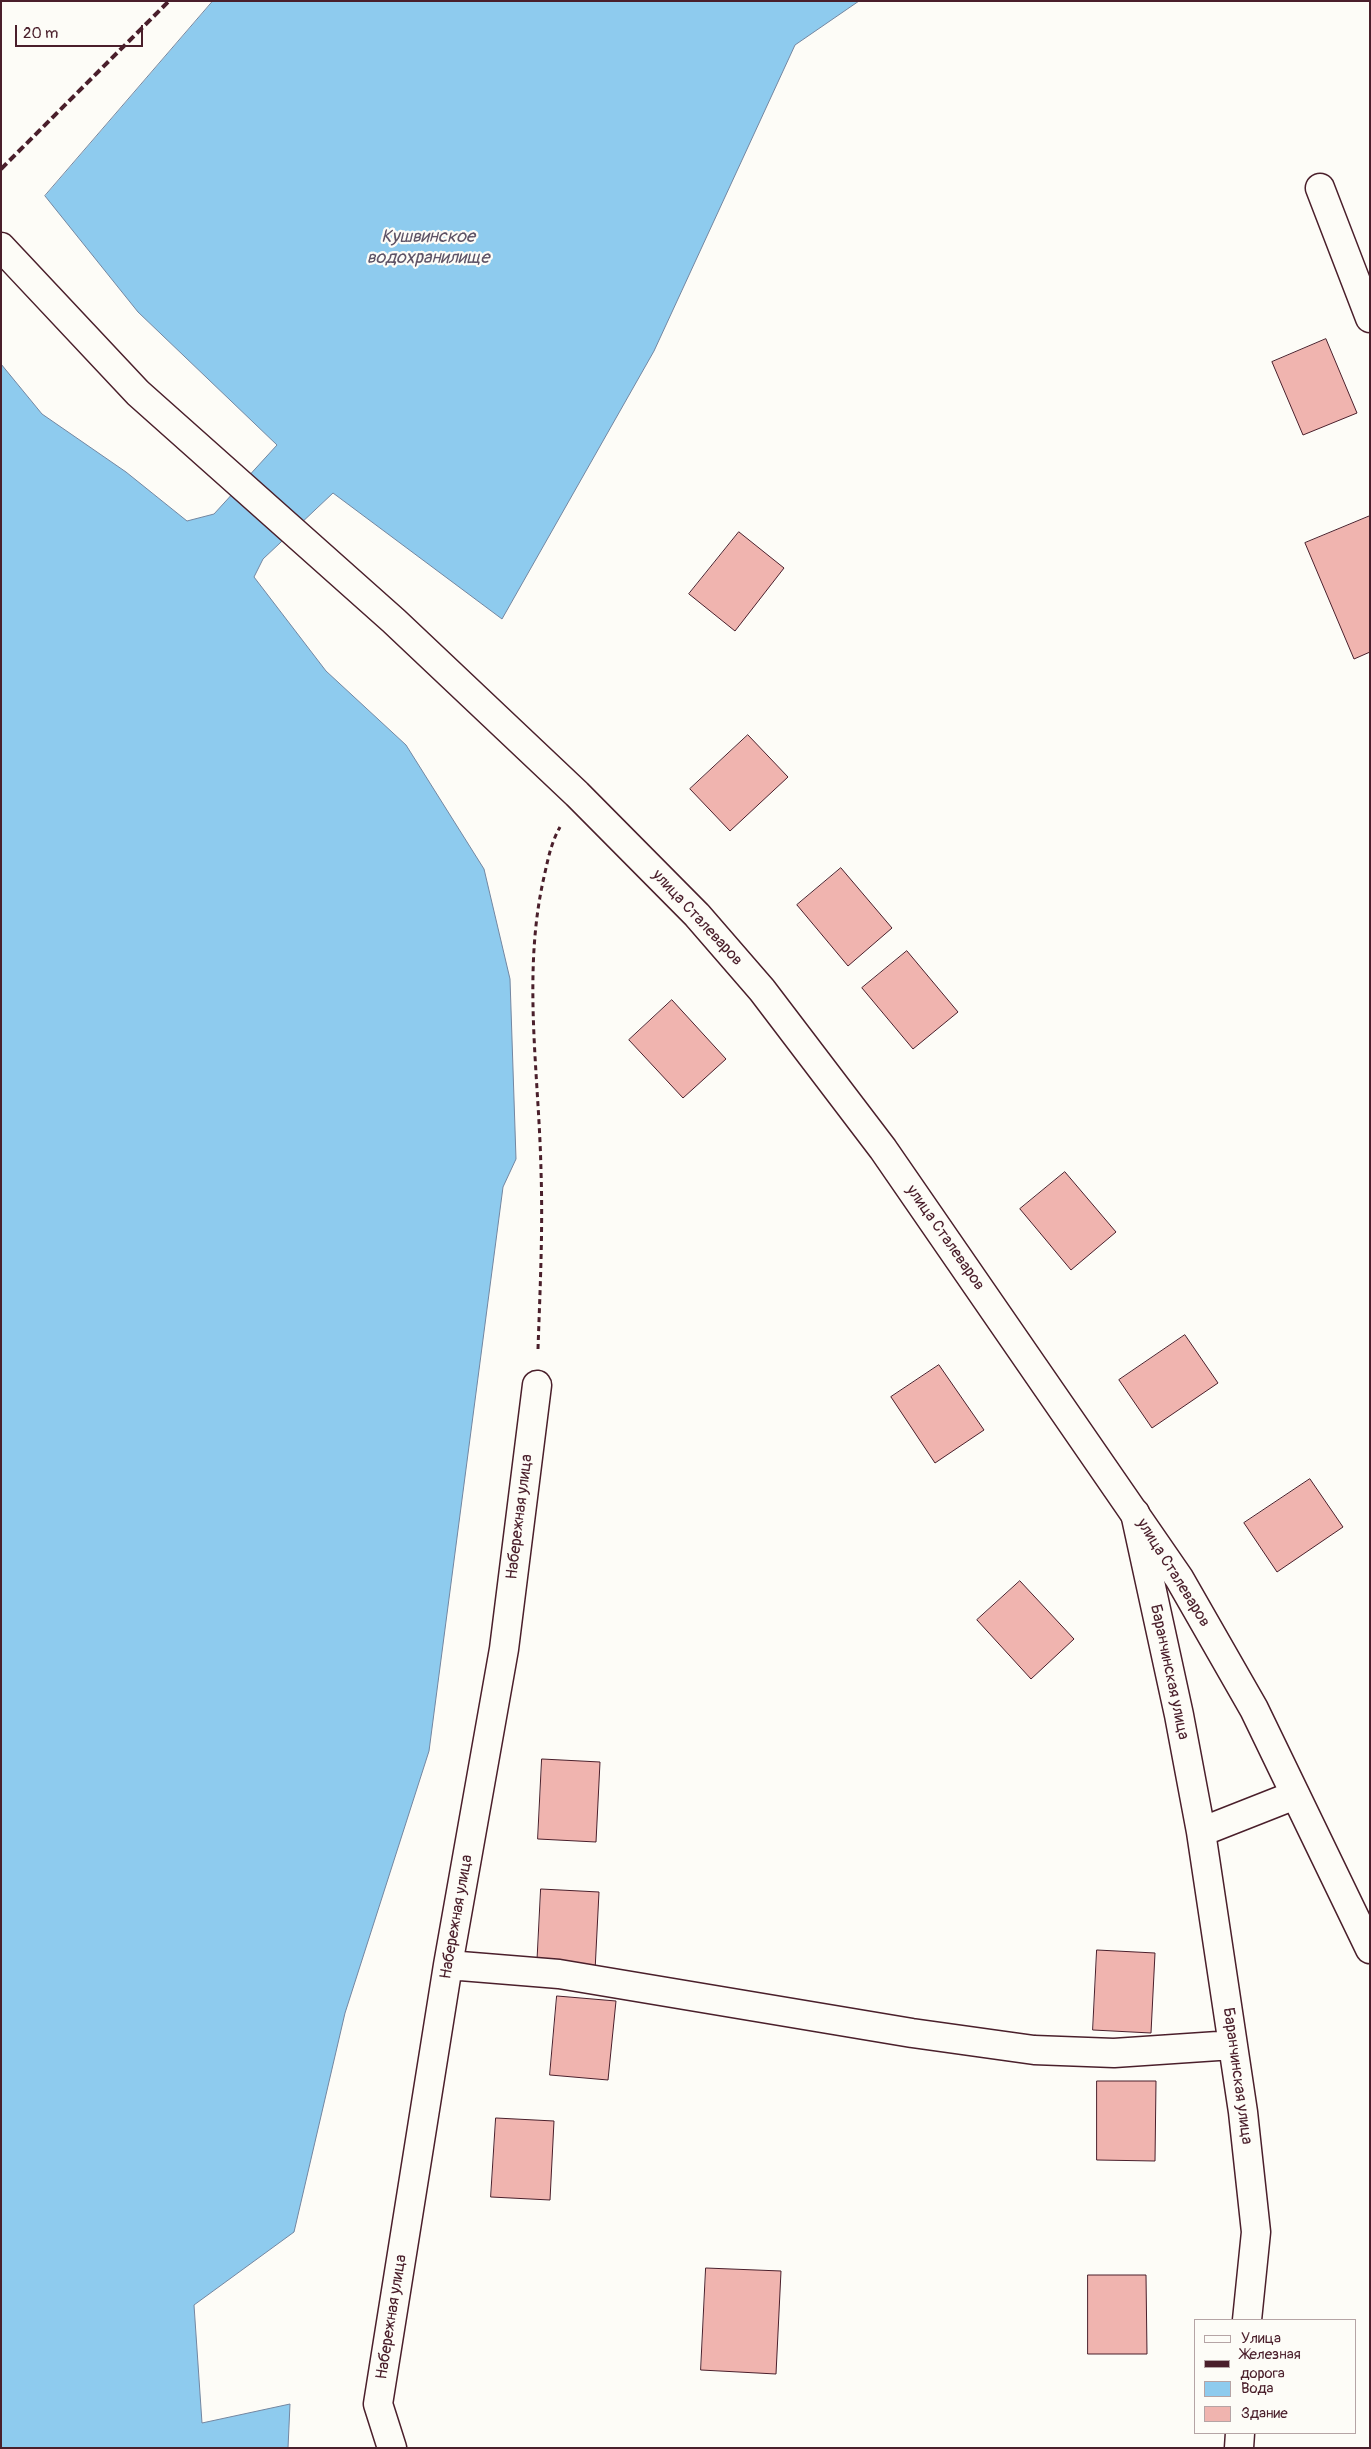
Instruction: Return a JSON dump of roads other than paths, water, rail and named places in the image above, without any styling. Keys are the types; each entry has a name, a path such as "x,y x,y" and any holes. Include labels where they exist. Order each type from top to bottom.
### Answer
{"main road":[{"path":"1320,188 1370,318"},
{"name":"улица Сталеваров","path":"1,248 138,393 394,621 577,794 697,915 762,990 883,1149 1135,1511 1179,1578 1254,1709 1295,1795 1367,1935"},
{"name":"Набережная улица","path":"392,2448 378,2404 448,1965 504,1649 537,1385"},
{"name":"Баранчинская улица","path":"1135,1511 1179,1715 1201,1832 1243,2112 1256,2232 1248,2319"},
{"path":"1201,1832 1295,1795"},
{"path":"448,1965 559,1974 912,2033 1034,2050 1114,2053 1233,2045"},
{"path":"1239,2448 1240,2434"}],"water":[{"name":"Кушвинское водохранилище","path":"213,1 859,1 795,45 654,351 502,619 333,493 263,559 254,577 326,671 406,745 484,869 510,979 516,1159 503,1187 429,1751 345,2013 294,2232 194,2305 202,2423 290,2404 288,2448 1,2448 1,364 42,414 126,472 187,521 214,514 277,445 138,312 45,196"}],"railway":[{"path":"1,169 169,1"}]}
